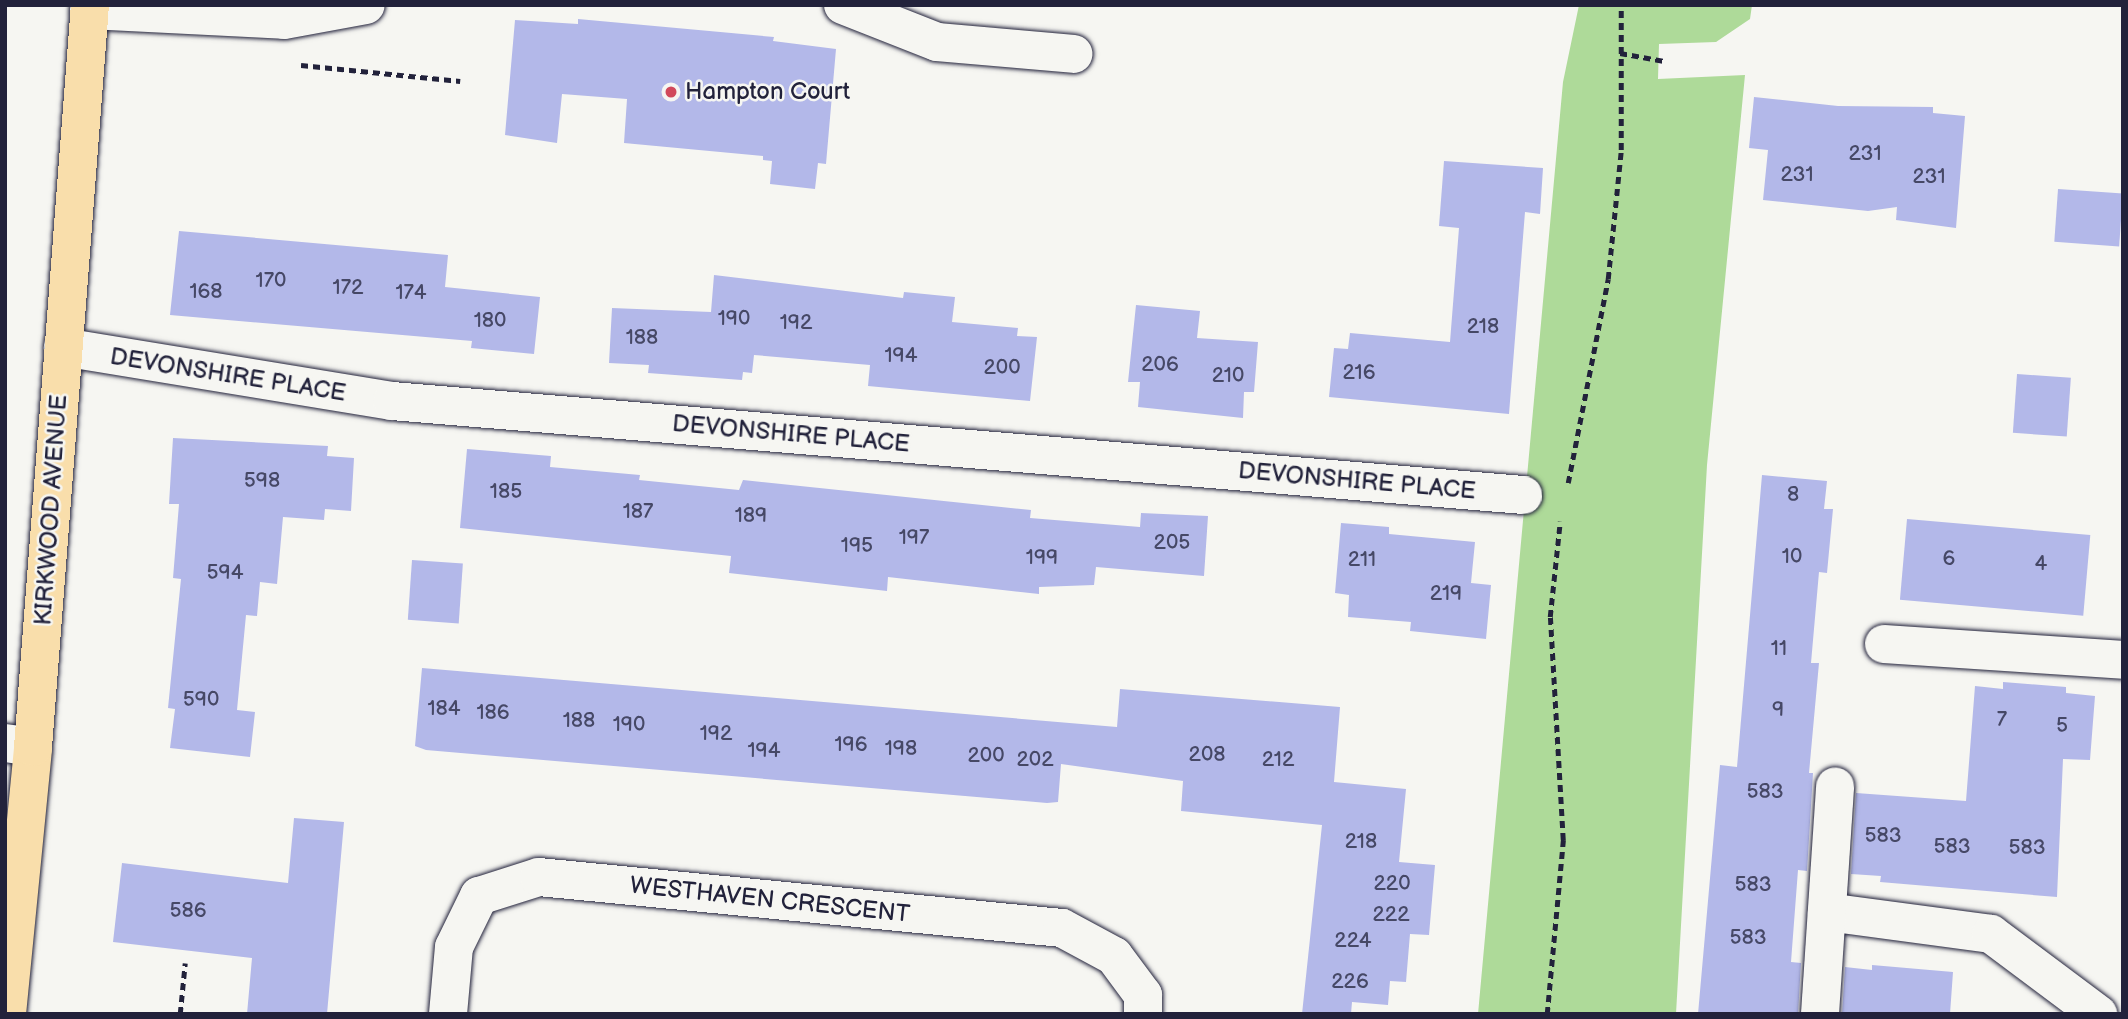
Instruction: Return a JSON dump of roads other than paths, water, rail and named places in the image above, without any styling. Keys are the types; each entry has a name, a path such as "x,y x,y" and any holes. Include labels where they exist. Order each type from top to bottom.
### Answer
{"main road":[{"name":"KIRKWOOD AVENUE","path":"7,1014 19,745 63,347 89,7"}],"street":[{"path":"89,7 284,20 366,5"},
{"path":"843,5 937,42 1073,54"},
{"name":"DEVONSHIRE PLACE","path":"63,347 392,401 1523,495"},
{"path":"1884,643 2123,660"},
{"path":"1820,1014 1835,786"},
{"name":"WESTHAVEN CRESCENT","path":"448,1014 454,947 479,896 539,877 1062,928 1114,956 1143,995 1143,1014"},
{"path":"1826,912 1991,933 2098,1014"}],"place":[{"name":"Hampton Court","path":"671,92"}]}
